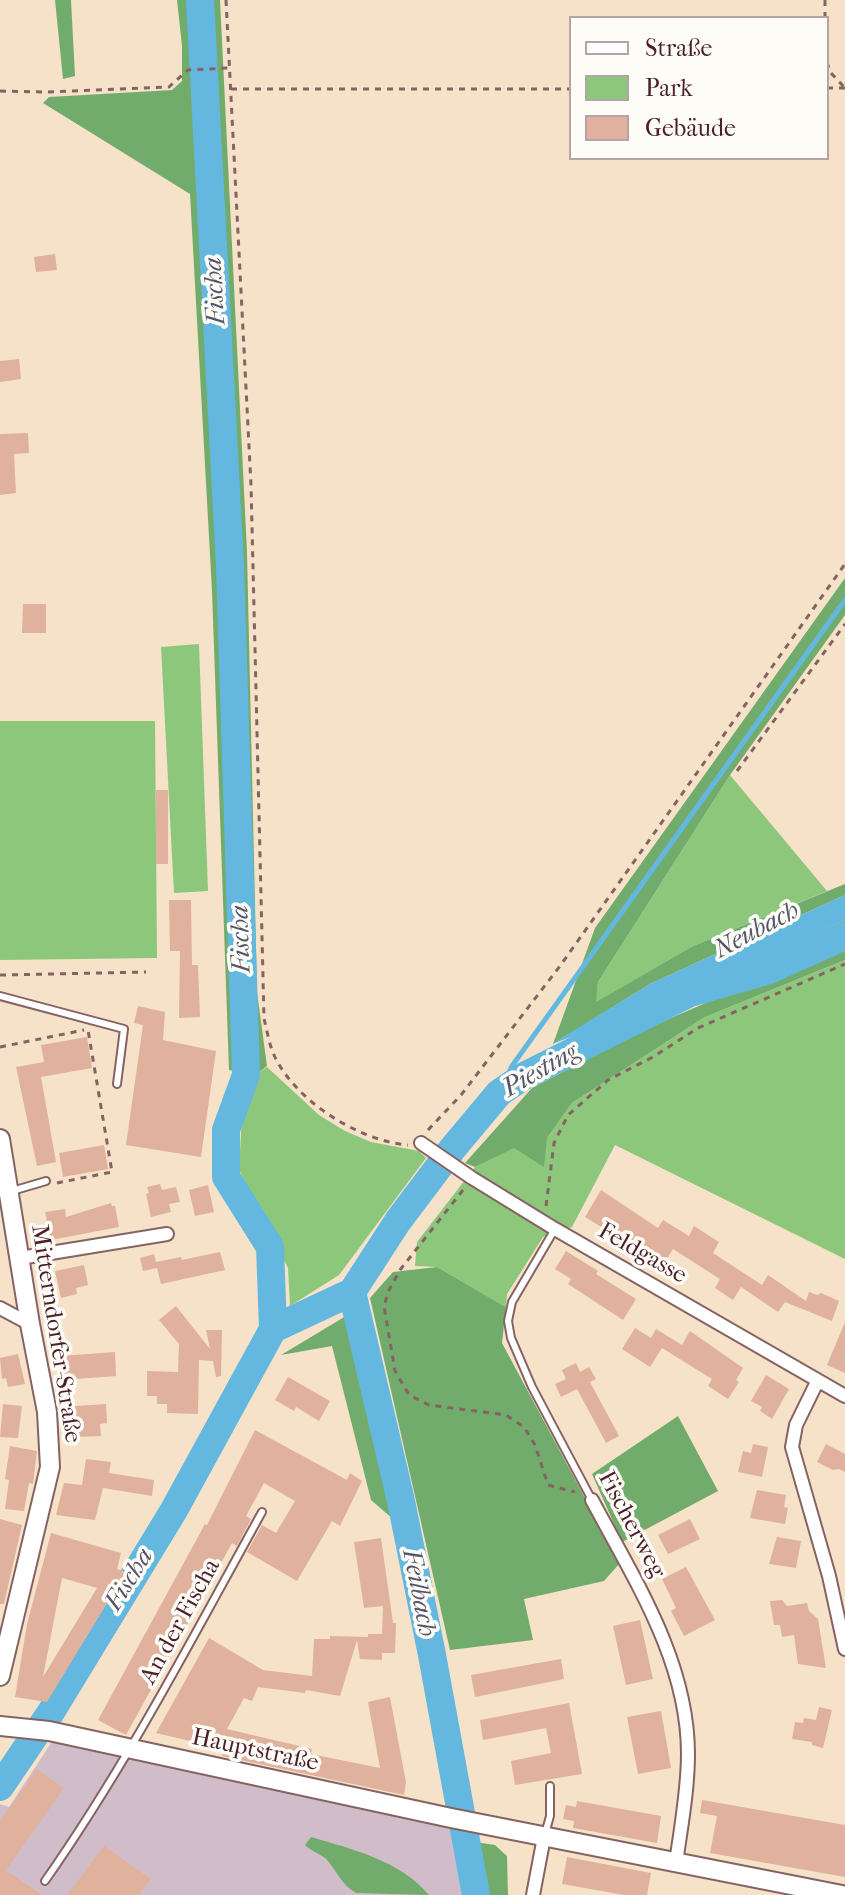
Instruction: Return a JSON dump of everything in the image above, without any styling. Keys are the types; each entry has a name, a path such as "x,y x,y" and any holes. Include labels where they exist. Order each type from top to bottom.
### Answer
{"main road":[{"name":"Mitterndorfer-Straße","path":"0,1139 47,1412 50,1467 0,1676"},
{"name":"Hauptstraße","path":"0,1726 49,1731 544,1837"},
{"path":"544,1837 842,1895"}],"street":[{"name":"Feldgasse","path":"421,1143 555,1229 845,1396"},
{"path":"20,1258 167,1234"},
{"path":"0,1308 30,1324"},
{"path":"817,1382 796,1425 792,1447 829,1576 845,1649"},
{"name":"Fischerweg","path":"591,1498 651,1613 674,1666 688,1752 676,1863"},
{"path":"533,1895 544,1837"}],"lane":[{"path":"0,996 124,1029 117,1084"},
{"path":"9,1192 46,1181"},
{"name":"Fischerweg","path":"555,1229 512,1302 508,1321 511,1338 532,1387 591,1498"},
{"name":"An der Fischa","path":"45,1881 92,1814 143,1729 262,1512"},
{"path":"544,1837 550,1816 550,1786"}],"path":[{"path":"226,0 251,485 264,1019 274,1055 297,1087 331,1116 364,1135 407,1146 421,1143 431,1124 461,1095 560,966 845,564"},
{"path":"0,91 169,87 188,70 228,68"},
{"path":"829,69 845,88"},
{"path":"229,89 569,89"},
{"path":"737,771 845,624"},
{"path":"544,1221 554,1143 568,1115 608,1080 653,1057 698,1028 845,964"},
{"path":"0,975 146,972"},
{"path":"0,1047 87,1029 112,1172 49,1185 46,1181"},
{"path":"467,1175 389,1290 384,1306 395,1371 409,1395 429,1405 506,1415 524,1427 535,1445 548,1485 591,1498"}],"shaded area":[{"path":"55,1737 452,1824 469,1895 0,1895 0,1804 9,1807"}],"green space":[{"path":"55,0 71,0 75,76 63,79"},
{"path":"177,0 220,0 247,552 257,992 267,1066 256,1075 229,1070 212,591 190,194 43,103 49,97 172,90 182,81"},
{"path":"845,578 845,615 730,775 598,982 596,1002 693,946 845,884 845,895 650,984 553,1044 595,928"},
{"path":"199,644 208,891 174,893 161,647"},
{"path":"0,721 155,721 157,958 0,960"},
{"path":"730,775 827,891 693,946 595,1003 598,982"},
{"path":"845,920 845,960 705,1017 572,1103 547,1138 544,1167 514,1148 475,1167 465,1163 532,1088 648,1028 747,985 772,954"},
{"path":"845,960 845,1259 615,1145 572,1227 543,1237 507,1294 506,1307 437,1267 415,1266 417,1242 475,1167 514,1147 547,1138 572,1103 705,1017"},
{"path":"267,1067 319,1115 345,1131 371,1142 419,1151 426,1158 339,1275 290,1306 288,1268 239,1170 242,1115 256,1075"},
{"path":"437,1267 506,1307 502,1343 620,1563 604,1581 524,1599 533,1640 450,1650 370,1298 393,1272"},
{"path":"351,1313 400,1525 371,1500 332,1346 281,1355"},
{"path":"678,1416 718,1491 622,1542 592,1474"},
{"path":"311,1837 390,1865 418,1883 429,1895 356,1893 343,1882 326,1859 305,1845"},
{"path":"455,1839 495,1845 507,1856 508,1895 469,1895"}],"water":[{"path":"845,895 845,920 690,993 552,1044 650,984"}],"building":[{"path":"55,254 57,270 36,272 34,257"},
{"path":"19,359 21,379 0,382 0,361"},
{"path":"28,433 29,453 14,454 16,493 0,495 0,434"},
{"path":"23,604 46,604 46,633 22,633"},
{"path":"156,790 168,790 168,864 156,864"},
{"path":"169,900 191,900 192,965 198,965 200,1017 179,1018 180,951 170,951"},
{"path":"138,1006 165,1012 163,1040 216,1051 201,1157 126,1145 143,1025 134,1023"},
{"path":"87,1037 92,1068 41,1077 56,1162 37,1166 16,1067 44,1062 41,1045"},
{"path":"104,1145 108,1169 63,1177 59,1153"},
{"path":"160,1184 162,1190 176,1187 180,1202 169,1204 171,1212 151,1217 147,1187"},
{"path":"208,1185 214,1212 195,1216 189,1190"},
{"path":"601,1190 658,1228 663,1220 689,1236 694,1226 719,1242 713,1253 762,1285 768,1275 806,1301 809,1292 821,1293 839,1301 832,1321 785,1302 778,1312 741,1287 733,1300 715,1288 720,1279 673,1249 663,1265 585,1217"},
{"path":"111,1203 115,1206 119,1227 51,1240 45,1212 65,1209 66,1217"},
{"path":"566,1251 636,1299 623,1320 568,1284 571,1279 555,1269"},
{"path":"220,1252 225,1270 161,1284 157,1268 143,1271 140,1258 154,1254 156,1262"},
{"path":"84,1265 88,1285 76,1288 77,1294 61,1298 55,1271"},
{"path":"176,1306 210,1349 206,1330 222,1330 221,1376 216,1377 213,1361 199,1360 198,1414 167,1413 167,1404 157,1404 157,1396 147,1396 147,1371 178,1372 179,1344 159,1320"},
{"path":"845,1322 845,1373 827,1365"},
{"path":"635,1328 651,1338 656,1329 682,1345 690,1331 743,1368 736,1380 739,1382 728,1399 708,1386 712,1379 662,1348 650,1367 622,1349"},
{"path":"115,1352 116,1376 62,1380 60,1356"},
{"path":"18,1354 25,1384 8,1387 6,1378 2,1379 0,1358"},
{"path":"576,1363 580,1372 589,1367 596,1379 590,1382 619,1436 606,1443 577,1389 561,1397 555,1384 566,1379 562,1370"},
{"path":"766,1375 789,1389 772,1419 760,1411 762,1407 751,1401"},
{"path":"288,1377 330,1401 319,1421 296,1407 294,1411 275,1400"},
{"path":"3,1404 22,1406 18,1438 0,1437"},
{"path":"106,1404 107,1423 100,1424 101,1436 76,1437 75,1406"},
{"path":"255,1430 347,1480 350,1473 362,1481 340,1526 332,1521 297,1581 247,1552 262,1525 276,1533 295,1501 264,1483 246,1516 251,1519 237,1546 232,1543 126,1735 98,1720 207,1525"},
{"path":"753,1444 768,1447 762,1477 738,1472 743,1451 751,1453"},
{"path":"826,1444 845,1454 845,1472 817,1462"},
{"path":"10,1446 37,1451 33,1484 29,1483 24,1511 5,1509"},
{"path":"86,1459 111,1462 109,1473 154,1480 152,1496 103,1488 95,1520 56,1515 64,1483 82,1485"},
{"path":"757,1490 786,1495 784,1507 788,1508 785,1524 750,1518"},
{"path":"0,1519 22,1525 4,1604 0,1604"},
{"path":"690,1519 700,1539 668,1554 658,1535"},
{"path":"51,1533 121,1553 117,1569 126,1572 47,1702 15,1697 27,1624","holes":["62,1578 97,1588 43,1677"]},
{"path":"777,1537 801,1541 796,1568 769,1564"},
{"path":"381,1538 393,1623 396,1623 395,1653 382,1653 382,1660 360,1659 357,1640 340,1696 258,1687 252,1701 244,1698 227,1729 312,1749 311,1754 380,1768 368,1702 390,1697 406,1782 404,1795 222,1756 224,1749 156,1733 209,1638 263,1670 312,1676 314,1639 382,1634 383,1606 364,1608 354,1542"},
{"path":"686,1567 715,1620 684,1636 671,1611 676,1608 662,1579"},
{"path":"782,1600 787,1606 807,1603 809,1611 818,1619 826,1668 798,1664 794,1635 782,1637 780,1625 774,1625 770,1601"},
{"path":"640,1620 653,1679 626,1685 613,1626"},
{"path":"561,1659 564,1679 475,1697 471,1675"},
{"path":"569,1703 582,1774 515,1785 511,1761 551,1753 546,1728 483,1740 480,1720"},
{"path":"819,1707 832,1710 823,1748 812,1745 812,1742 792,1739 795,1722 803,1723 804,1718 816,1720"},
{"path":"661,1711 671,1768 638,1774 627,1717"},
{"path":"37,1769 64,1788 6,1870 42,1895 0,1895 0,1821"},
{"path":"702,1800 845,1825 845,1877 710,1853 717,1816 700,1813"},
{"path":"577,1801 661,1816 657,1843 573,1828 574,1821 563,1819 566,1805 576,1807"},
{"path":"104,1846 151,1879 139,1895 67,1895"},
{"path":"567,1857 651,1873 647,1895 624,1895 562,1884"}],"waterway":[{"name":"Fischa","path":"0,1787 51,1712 174,1510 273,1329 270,1247 226,1177 226,1130 246,1075 230,566 200,0"},
{"path":"499,1093 512,1066 845,600"},
{"name":"Piesting","path":"273,1329 352,1292 398,1221 499,1093 524,1076 690,993 769,970 845,936"},
{"name":"Feilbach","path":"352,1292 401,1501 476,1895"}],"water label":[{"name":"Neubach","path":"757,931"}]}
